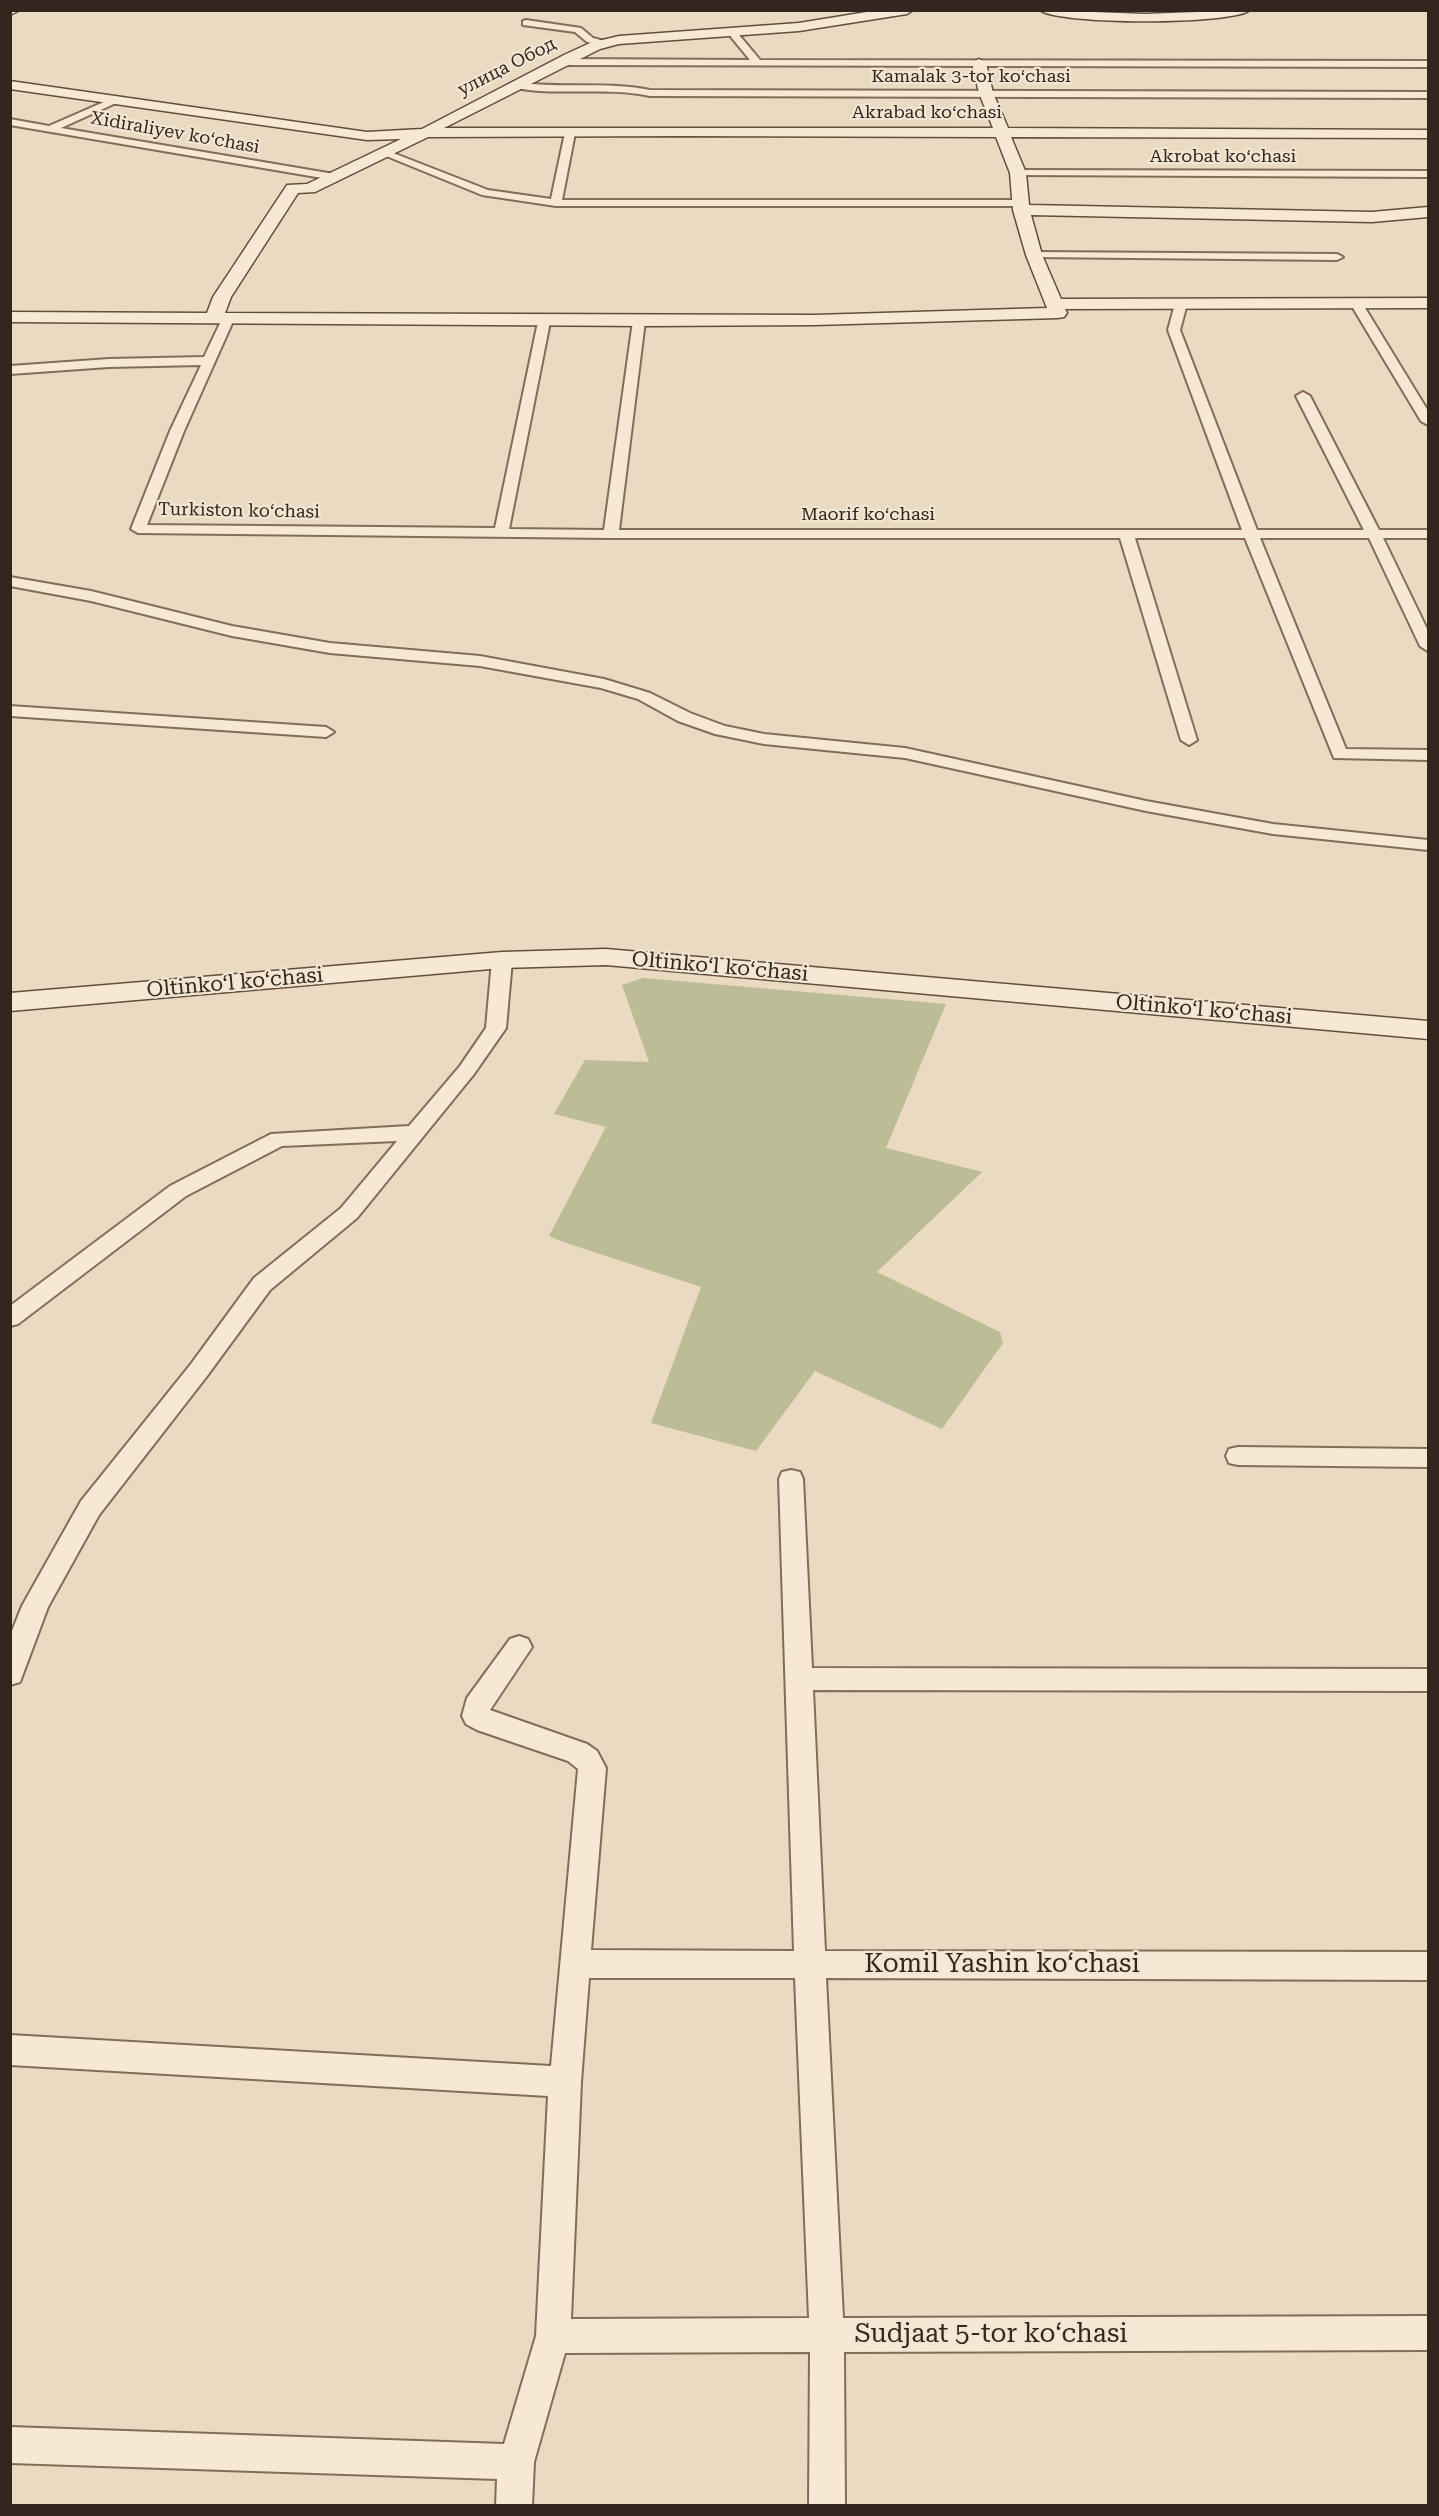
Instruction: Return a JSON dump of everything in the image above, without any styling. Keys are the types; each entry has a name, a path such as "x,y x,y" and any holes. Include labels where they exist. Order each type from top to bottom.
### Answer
{"street":[{"name":"улица Обод","path":"221,319 222,297 293,188 309,189 425,133 562,62 619,40 799,27 907,10"},
{"path":"1046,10 1123,17 1205,18 1244,10"},
{"path":"526,23 578,30 590,40 607,43"},
{"path":"732,32 758,63"},
{"path":"562,62 1428,64"},
{"path":"10,317 544,322 815,320 1058,313 1034,255 1021,207 1018,173 986,93 979,63"},
{"name":"Akrabad koʻchasi","path":"10,85 367,136 425,133 1428,134"},
{"name":"Kamalak 3-tor koʻchasi","path":"514,86 535,89 631,90 650,93 1428,95"},
{"path":"49,129 113,101"},
{"name":"Xidiraliyev koʻchasi","path":"10,122 334,177"},
{"path":"556,203 570,133"},
{"path":"367,136 402,144"},
{"path":"384,153 486,193 556,203 1021,207 1372,217 1428,212"},
{"name":"Akrobat koʻchasi","path":"1018,173 1428,174"},
{"path":"1034,255 1336,257"},
{"path":"1356,303 1428,421"},
{"path":"1056,304 1428,303"},
{"path":"1181,304 1174,330 1251,534 1340,754 1428,755"},
{"path":"10,370 109,363 208,361 221,319"},
{"path":"611,534 639,321"},
{"path":"501,533 544,322"},
{"name":"Turkiston koʻchasi","path":"208,361 138,530 611,534"},
{"path":"1303,396 1428,646"},
{"name":"Maorif koʻchasi","path":"611,534 1428,534"},
{"path":"1126,534 1189,740"},
{"path":"10,581 91,596 243,633 330,648 480,661 604,684 644,696 684,717 721,730 764,739 904,753 1146,806 1273,829 1428,845"},
{"path":"10,711 326,732"},
{"name":"Oltinkoʻl koʻchasi","path":"10,1002 502,960 606,957 1428,1030"},
{"path":"10,1674 35,1606 90,1508 199,1370 262,1284 349,1213 467,1070 496,1028 502,960"},
{"path":"10,1318 178,1191 278,1139 415,1133"},
{"path":"1238,1456 1428,1458"},
{"path":"791,1479 810,1964 828,2334 827,2505"},
{"path":"514,2505 516,2462 553,2336 565,2082 592,1768 587,1759 577,1752 487,1722 476,1716 477,1706 519,1647"},
{"path":"798,1679 1428,1680"},
{"name":"Komil Yashin koʻchasi","path":"575,1964 1428,1966"},
{"path":"10,2050 565,2082"},
{"name":"Sudjaat 5-tor koʻchasi","path":"553,2336 1428,2333"},
{"path":"10,2445 516,2462"}],"green space":[{"path":"643,978 946,1004 886,1148 982,1172 877,1272 1000,1332 1003,1343 942,1429 815,1371 756,1451 651,1423 701,1287 549,1236 606,1127 554,1114 585,1060 649,1062 622,985"}]}
